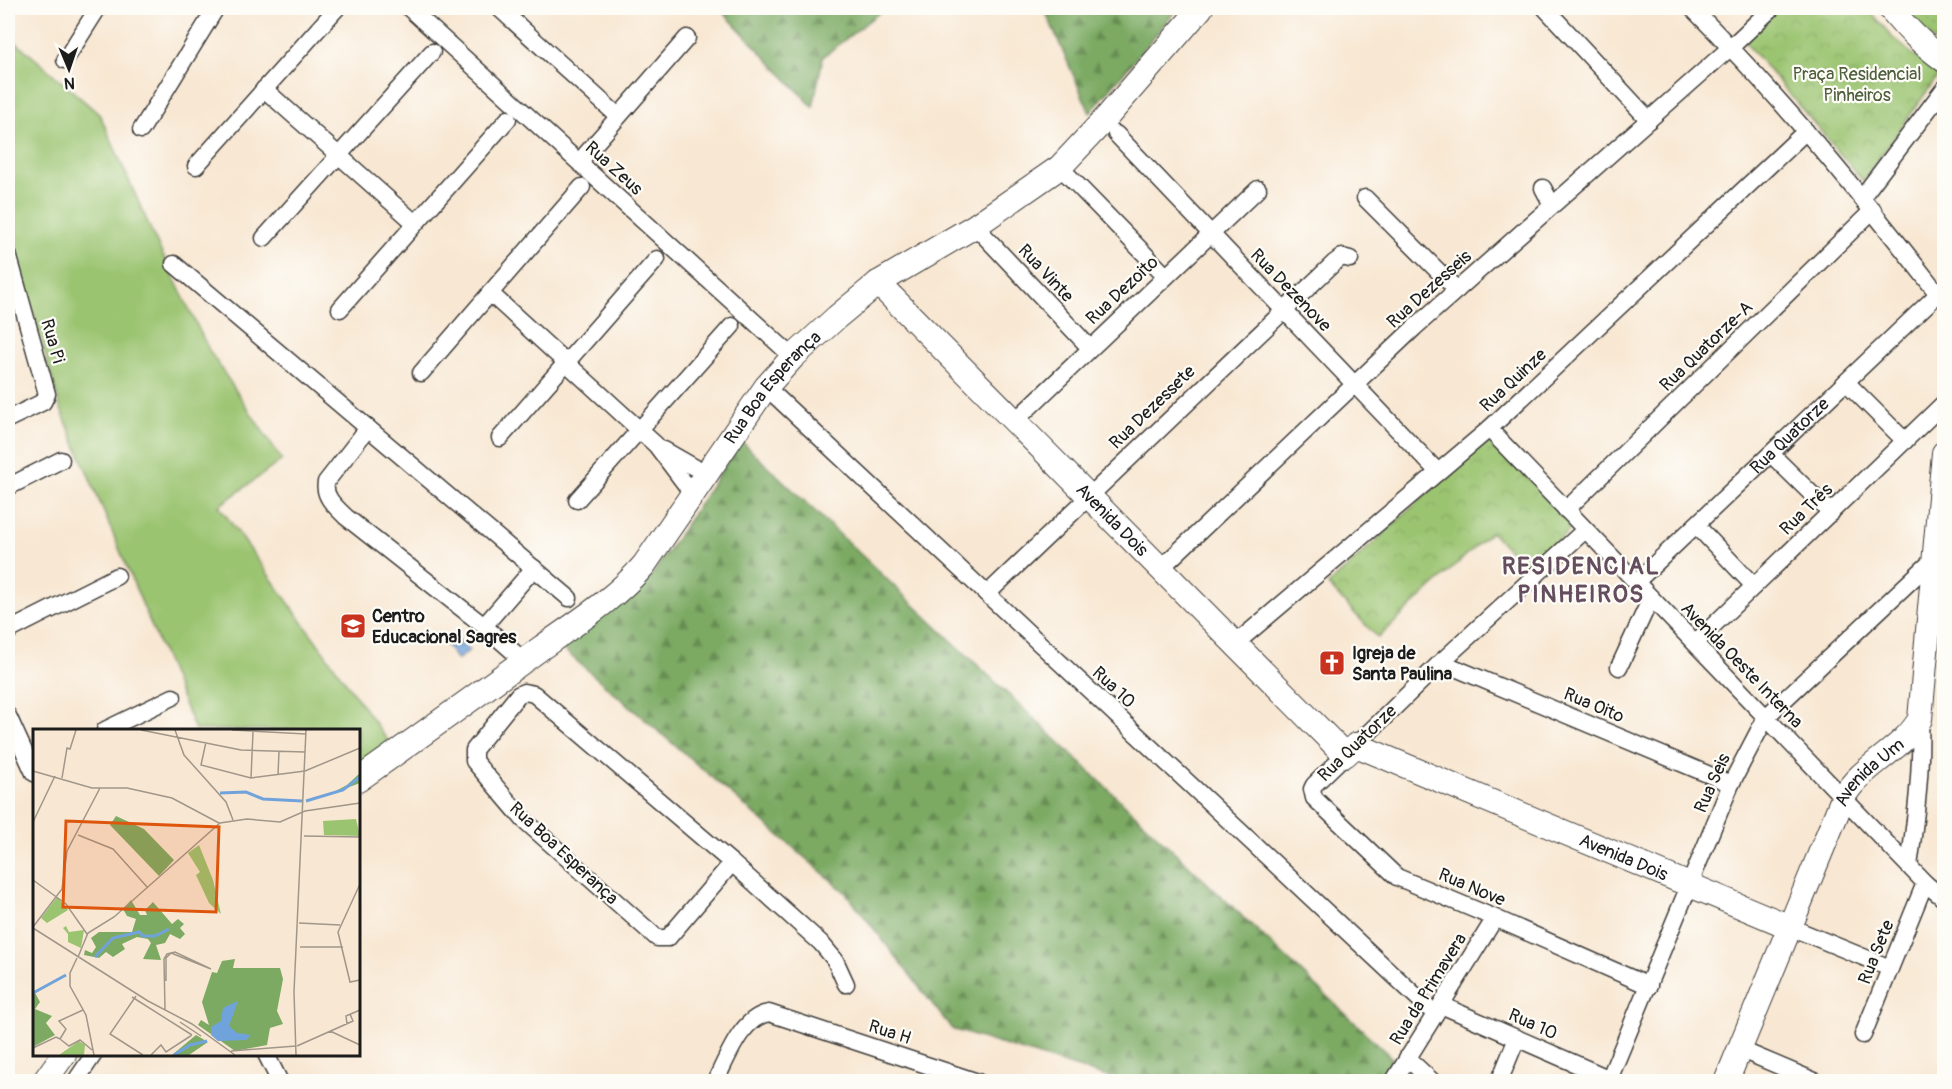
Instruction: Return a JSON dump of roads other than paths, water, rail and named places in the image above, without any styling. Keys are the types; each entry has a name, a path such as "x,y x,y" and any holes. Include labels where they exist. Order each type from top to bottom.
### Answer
{"street":[{"path":"65,60 98,8"},
{"path":"196,166 337,8"},
{"name":"Rua Zeus","path":"409,8 793,357"},
{"path":"499,8 618,117"},
{"name":"Rua Boa Esperança","path":"732,863 668,938 657,938 524,820 474,761 474,750 524,661 630,580 644,565 766,387 793,357 878,283 975,226 1060,167 1106,118 1201,8"},
{"path":"1545,8 1649,120"},
{"path":"1692,8 1731,47 1806,131 1941,295"},
{"name":"Rua Dezesseis","path":"1160,568 1457,290 1501,240 1552,205 1772,8"},
{"path":"1890,8 1919,41 1944,60"},
{"path":"141,130 212,9"},
{"path":"579,162 687,38"},
{"path":"264,238 432,52"},
{"path":"264,89 415,224"},
{"path":"1868,204 1944,89"},
{"path":"340,309 508,119"},
{"name":"Rua Quinze","path":"1235,644 1489,429 1806,131"},
{"name":"Rua Dezenove","path":"1116,134 1438,472"},
{"path":"1060,167 1166,276"},
{"path":"421,373 582,187"},
{"path":"1543,188 1552,205"},
{"name":"Rua Dezoito","path":"1015,421 1258,189"},
{"path":"1365,198 1457,290"},
{"name":"Rua Quatorze-A","path":"1566,510 1868,204"},
{"name":"Rua Vinte","path":"975,226 1090,348"},
{"name":"Rua Pi","path":"8,254 13,291 47,394 43,402 8,419"},
{"name":"Rua Dezessete","path":"987,594 1088,495 1334,263 1342,257 1350,259"},
{"path":"500,438 657,259"},
{"path":"174,264 570,598"},
{"name":"Avenida Dois","path":"878,283 1235,644 1350,750 1691,884 1890,968"},
{"path":"490,293 699,484"},
{"name":"Rua Quatorze","path":"1636,582 1941,295"},
{"path":"577,500 732,326"},
{"path":"1846,382 1905,441"},
{"name":"Rua 10","path":"766,387 1438,1010 1517,1038 1609,1080"},
{"name":"Rua Três","path":"1695,643 1944,403"},
{"path":"368,428 326,482 327,494 346,517 484,626 524,661"},
{"name":"Avenida Oeste Interna","path":"1489,429 1925,883 1944,899"},
{"path":"656,445 699,484"},
{"path":"1771,453 1830,513"},
{"path":"1909,866 1920,787 1922,753 1920,718 1944,453"},
{"path":"8,487 61,460"},
{"path":"1696,525 1754,586"},
{"name":"Rua Quatorze","path":"1314,785 1442,662 1585,530"},
{"name":"Rua Seis","path":"1609,1080 1731,784 1766,717 1936,557"},
{"path":"484,626 534,568"},
{"path":"8,631 117,576"},
{"path":"1619,667 1651,598"},
{"name":"Rua Oito","path":"1442,662 1731,784"},
{"path":"510,686 534,694 732,863 821,943 835,960 846,984"},
{"name":"Rua Boa Esperança","path":"360,779 510,686"},
{"path":"107,729 173,697"},
{"path":"8,716 33,766"},
{"name":"Avenida Um","path":"1726,1082 1843,798 1854,783 1912,731 1920,718"},
{"name":"Rua Nove","path":"1314,785 1312,789 1314,798 1397,877 1649,986"},
{"name":"Rua Sete","path":"1863,1035 1925,883"},
{"name":"Rua da Primavera","path":"1393,1082 1495,918"},
{"name":"Rua H","path":"715,1082 743,1029 754,1017 769,1013 960,1079 978,1082"},
{"path":"1499,1082 1517,1038"},
{"path":"1739,1049 1817,1082"},
{"path":"44,1082 63,1056"},
{"path":"75,1082 93,1056"},
{"path":"267,1056 280,1082"},
{"path":"1407,1058 1433,1082"}],"water":[{"path":"453,635 470,650 457,660 444,642"}],"place":[{"name":"Centro Educacional Sagres","path":"353,626"},
{"name":"Igreja de Santa Paulina","path":"1332,663"}],"district":[{"name":"RESIDENCIAL PINHEIROS","path":"1581,580"}],"park label":[{"name":"Praça Residencial Pinheiros","path":"1857,84"}]}
